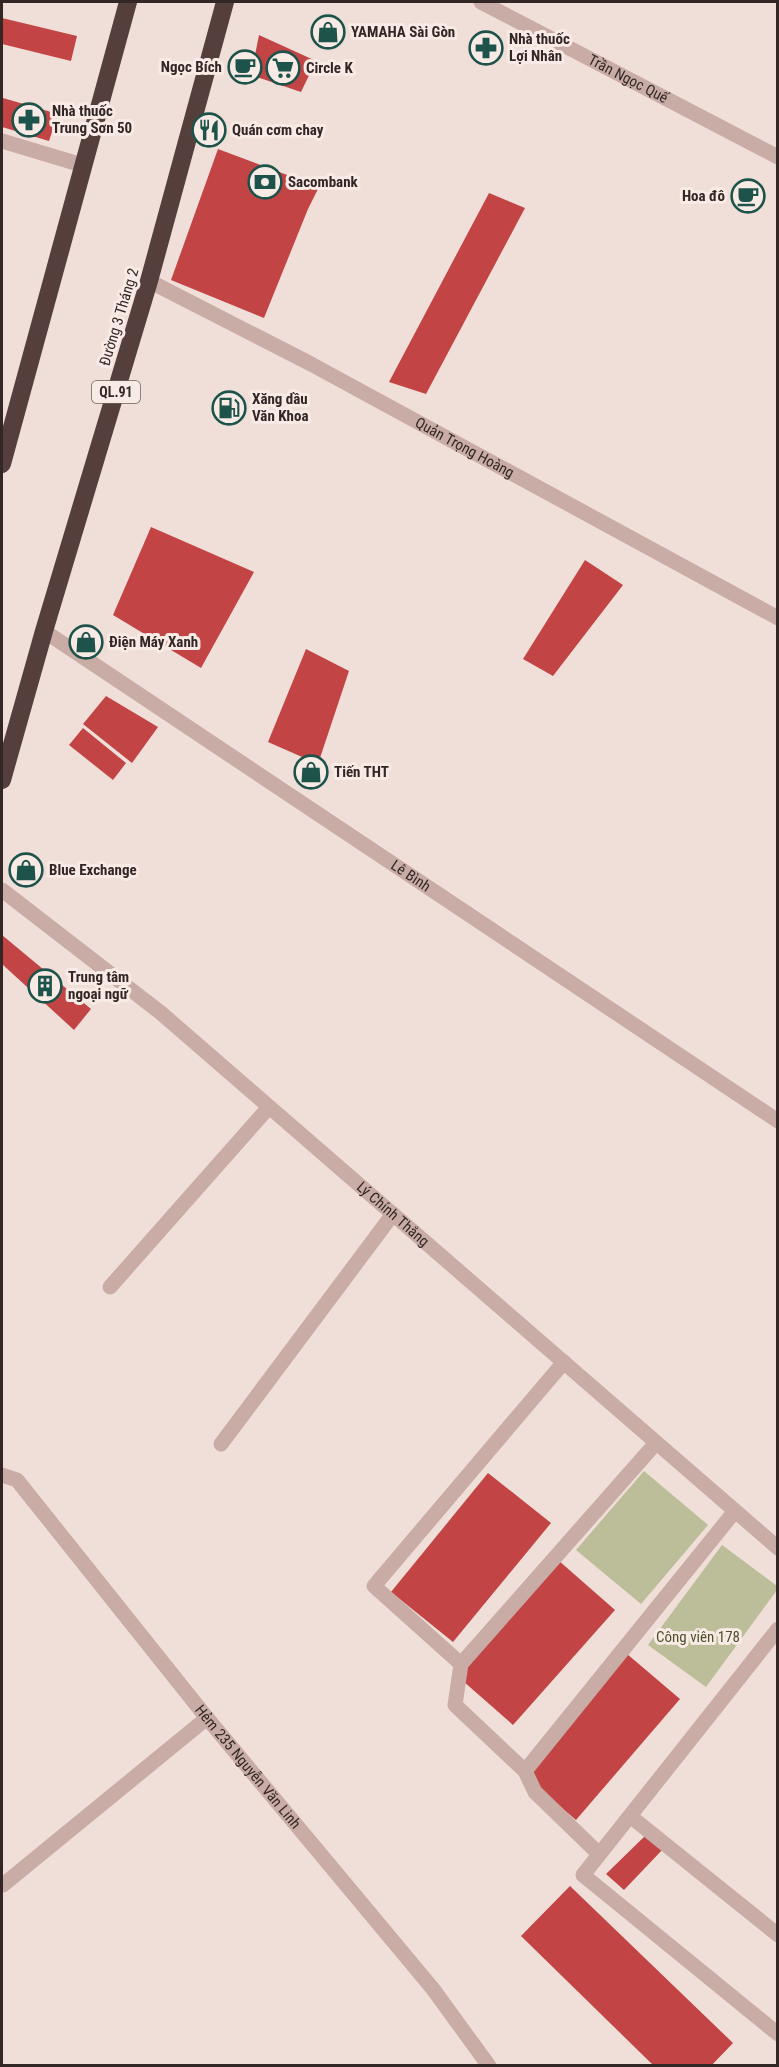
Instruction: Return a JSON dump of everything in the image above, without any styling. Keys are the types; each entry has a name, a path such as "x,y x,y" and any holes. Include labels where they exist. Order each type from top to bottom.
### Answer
{"highway":[{"path":"2,464 128,2"},
{"name":"Đường 3 Tháng 2","path":"2,780 44,631 149,281 225,2"}],"street":[{"name":"Trần Ngọc Quế","path":"481,2 777,157"},
{"path":"2,141 82,165"},
{"name":"Quản Trọng Hoàng","path":"149,281 311,364 777,618"},
{"name":"Lê Bình","path":"44,631 777,1120"},
{"name":"Lý Chính Thắng","path":"2,890 161,1013 777,1548"},
{"path":"110,1287 269,1107"},
{"path":"221,1444 393,1214"},
{"path":"461,1664 374,1586 564,1362"},
{"path":"599,1854 535,1792 525,1771 454,1705 461,1664 656,1443"},
{"name":"Hẻm 235 Nguyễn Văn Linh","path":"2,1475 17,1480 207,1718 433,1989 489,2066"},
{"path":"525,1771 735,1511"},
{"path":"777,1629 583,1875 777,2034"},
{"path":"3,1885 207,1718"},
{"path":"630,1816 777,1935"}],"green space":[{"name":"Công viên 178","path":"644,1471 708,1525 641,1604 576,1550"},
{"name":"Công viên 178","path":"722,1545 777,1586 777,1590 706,1687 648,1645"}],"building":[{"path":"2,18 77,36 71,61 2,44"},
{"name":"Circle K","path":"259,35 316,61 301,92 251,75"},
{"name":"Nhà thuốc Trung Sơn 50","path":"3,98 58,114 49,141 2,127"},
{"path":"218,149 319,187 264,318 171,280"},
{"path":"489,193 525,208 426,394 389,382"},
{"path":"151,527 254,572 201,668 113,615"},
{"path":"585,560 623,585 553,676 523,659"},
{"path":"306,649 349,671 318,764 268,742"},
{"path":"106,696 158,727 132,763 83,724"},
{"path":"83,728 126,763 113,780 69,745"},
{"name":"Trung tâm ngoại ngữ","path":"2,935 91,1009 74,1030 2,964"},
{"path":"488,1473 551,1523 453,1642 391,1592"},
{"path":"558,1560 615,1610 513,1725 455,1674"},
{"path":"620,1648 680,1699 576,1820 517,1770"},
{"path":"645,1836 664,1848 624,1890 606,1874"},
{"path":"570,1886 733,2043 711,2066 654,2066 521,1936"}],"place":[{"name":"YAMAHA Sài Gòn","path":"328,32"},
{"name":"Nhà thuốc Lợi Nhân","path":"486,48"},
{"name":"Ngọc Bích","path":"245,67"},
{"name":"Circle K","path":"283,68"},
{"name":"Nhà thuốc Trung Sơn 50","path":"29,120"},
{"name":"Quán cơm chay","path":"209,130"},
{"name":"Sacombank","path":"265,182"},
{"name":"Hoa đô","path":"748,196"},
{"name":"Xăng dầu Văn Khoa","path":"229,408"},
{"name":"Điện Máy Xanh","path":"86,642"},
{"name":"Tiến THT","path":"311,772"},
{"name":"Blue Exchange","path":"26,870"},
{"name":"Trung tâm ngoại ngữ","path":"45,986"}]}
